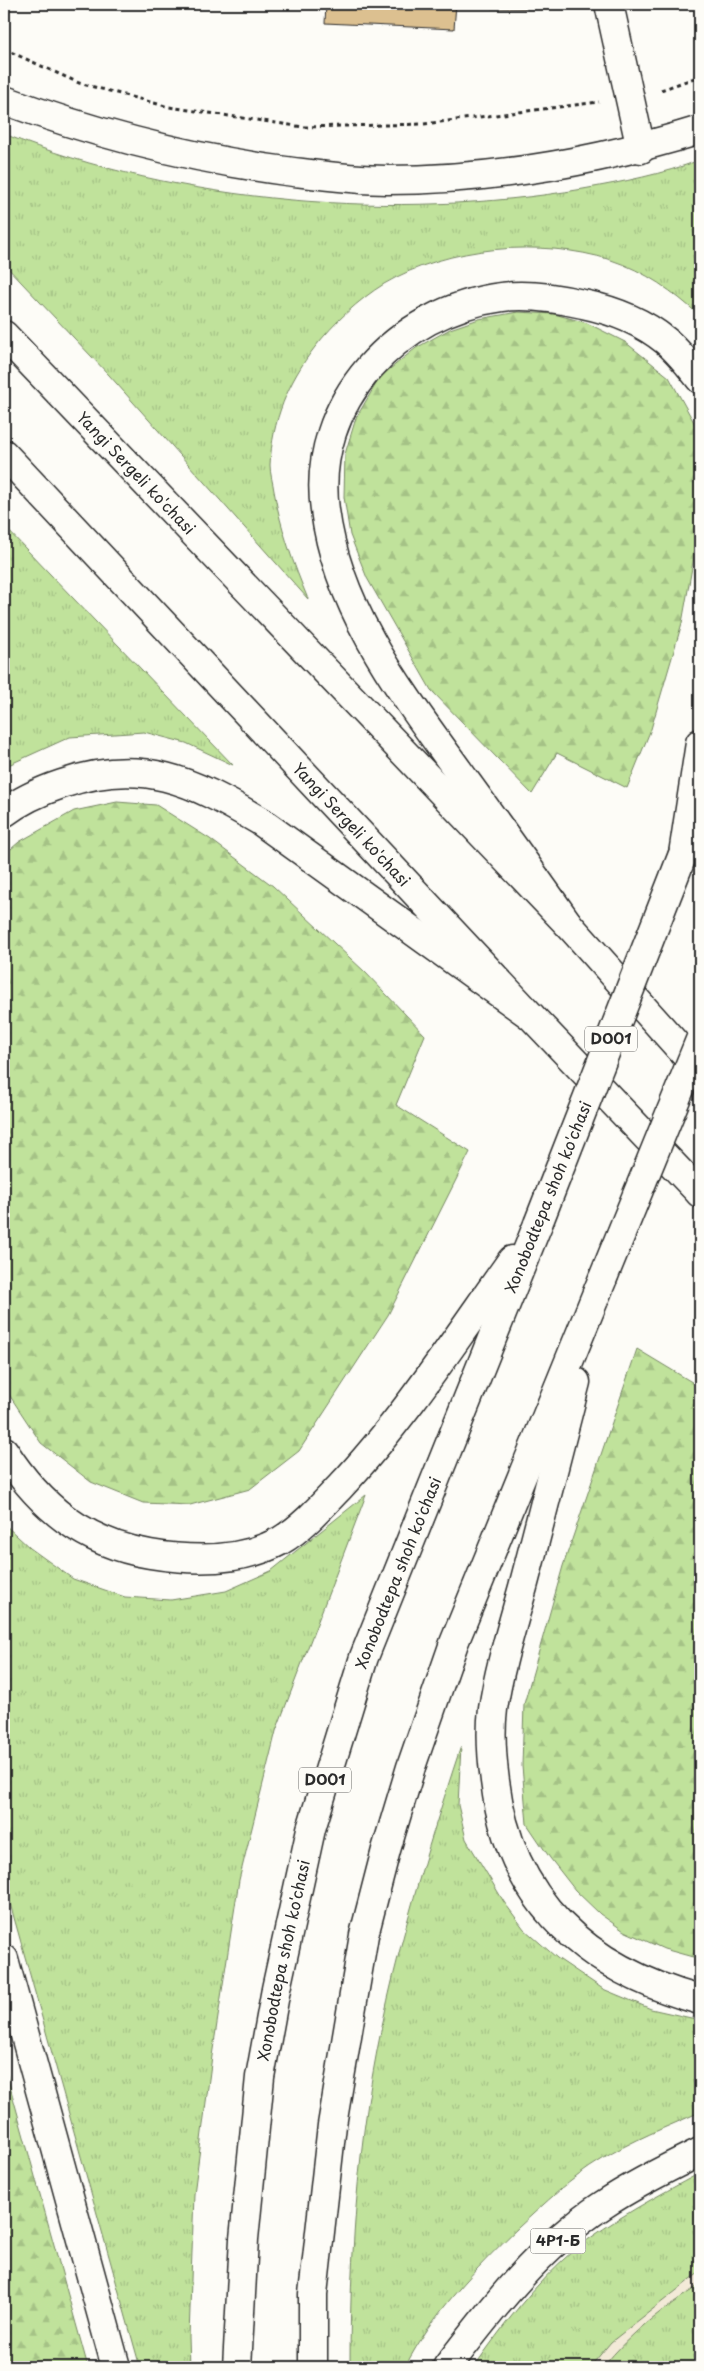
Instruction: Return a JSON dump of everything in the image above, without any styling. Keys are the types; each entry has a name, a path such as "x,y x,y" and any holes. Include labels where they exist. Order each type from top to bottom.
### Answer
{"main road":[{"path":"609,4 641,149"},
{"path":"4,100 64,122 191,156 242,165 332,176 386,180 457,178 588,159 641,149 700,130"},
{"path":"569,925 407,701 363,624 340,567 324,510 325,461 330,437 336,417 361,376 392,346 429,321 481,301 503,297 567,300 619,314 643,326 666,341 700,379"},
{"name":"Yangi Sergeli ko'chasi","path":"4,336 569,925 700,1071"},
{"name":"Yangi Sergeli ko'chasi","path":"4,454 531,1016 700,1192"},
{"path":"683,854 700,743"},
{"path":"4,813 48,789 96,774 122,771 146,772 193,785 260,822 531,1016"},
{"name":"Xonobodtepa shoh ko'chasi","path":"237,2367 244,2239 260,2077 276,1989 311,1829 364,1658 538,1224 683,854 700,816"},
{"path":"313,2367 313,2294 332,2125 364,1935 386,1850 411,1767 454,1643 700,1040"},
{"path":"4,1451 44,1501 87,1535 111,1545 168,1557 198,1559 229,1557 256,1550 279,1541 322,1506 393,1425 538,1224"},
{"path":"603,1278 493,1709 493,1758 497,1796 503,1824 521,1868 533,1890 560,1923 588,1949 627,1974 650,1984 700,2000"},
{"path":"4,1959 116,2367"},
{"name":"4Р1-Б","path":"448,2367 491,2310 547,2250 602,2205 700,2152"}],"path":[{"path":"4,49 79,83 169,107 303,127 424,124 630,97 666,89 700,76"}],"shaded area":[{"path":"700,2272 700,2367 590,2367 611,2342"}],"green space":[{"path":"4,134 71,158 142,177 215,191 289,200 364,204 439,204 512,199 583,189 628,180 700,160 700,316 669,291 636,270 611,260 584,253 555,249 525,248 465,254 409,271 374,290 338,321 305,360 289,388 274,433 270,465 277,505 288,546 308,599 109,375 4,264"},
{"path":"518,312 554,314 587,323 625,342 669,377 696,426 700,451 700,520 682,623 651,729 627,788 557,753 532,794 431,690 367,578 350,535 344,497 345,454 356,418 380,377 416,348 450,329 479,319"},
{"path":"4,526 233,765 186,743 144,732 70,737 4,767"},
{"path":"117,802 156,805 210,839 273,886 365,972 425,1035 396,1105 470,1152 388,1315 299,1451 250,1489 190,1505 143,1503 91,1482 41,1443 4,1387 4,855 19,842 74,811"},
{"path":"637,1349 700,1387 700,1959 664,1949 624,1931 600,1914 575,1890 527,1824 522,1766 524,1704 563,1566"},
{"path":"366,1495 276,1731 239,1880 212,2056 194,2194 189,2337 190,2367 140,2367 4,1882 4,1524 30,1548 73,1579 125,1597 171,1600 226,1591 271,1571"},
{"path":"461,1746 458,1805 466,1839 504,1902 524,1929 557,1958 603,1989 651,2009 700,2020 700,2112 625,2146 590,2167 558,2191 503,2243 456,2293 428,2328 405,2367 350,2367 351,2288 356,2209 361,2156 377,2052 400,1949 414,1898"},
{"path":"4,2065 88,2367 6,2367 4,2360"},
{"path":"700,2173 700,2272 611,2342 590,2367 474,2367 532,2291 573,2251 619,2219"},
{"path":"700,2285 700,2367 603,2367 636,2332"}],"building":[{"path":"326,4 456,4 454,29 325,23"},
{"path":"491,4 587,4 587,9 491,8"}]}
